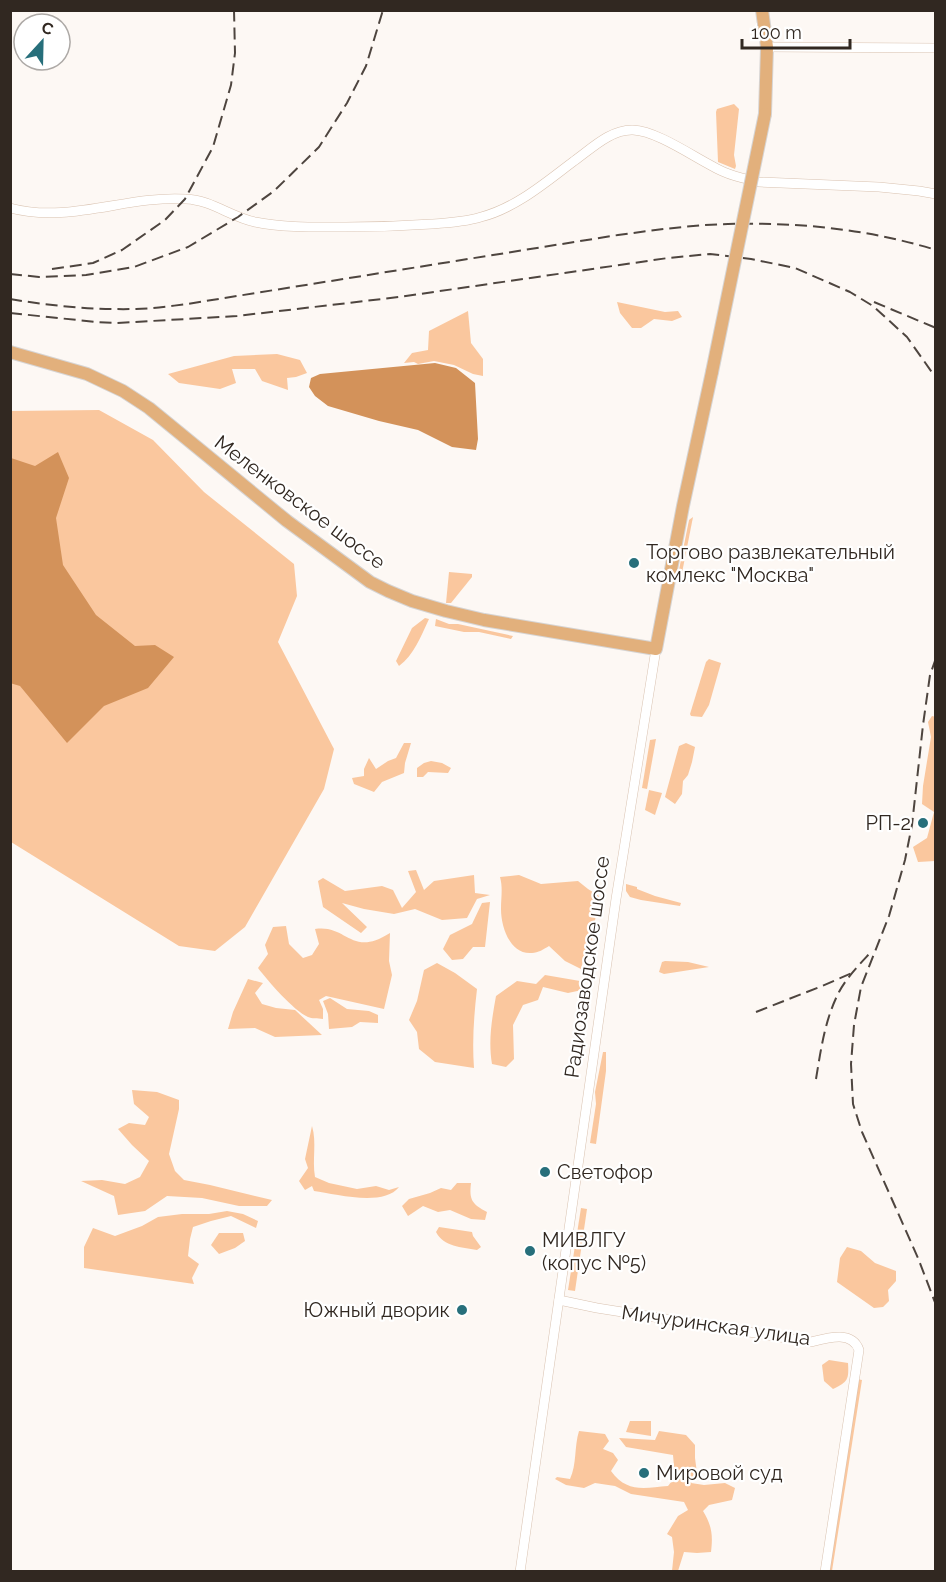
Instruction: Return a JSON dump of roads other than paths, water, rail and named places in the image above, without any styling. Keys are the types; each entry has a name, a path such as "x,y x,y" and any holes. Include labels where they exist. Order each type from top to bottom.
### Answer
{"main road":[{"name":"Радиозаводское шоссе","path":"656,649 765,114 767,46 762,10"},
{"name":"Меленковское шоссе","path":"10,352 87,375 123,391 149,408 287,521 370,582 388,591 423,605 484,620 656,649"}],"street":[{"path":"767,46 936,48"},
{"path":"10,208 41,213 103,208 163,199 185,199 208,204 245,219 275,225 396,226 456,222 483,217 504,208 528,195 606,139 624,131 634,130 658,138 724,172 759,182 879,187 936,194"},
{"name":"Радиозаводское шоссе","path":"520,1572 616,899 656,649"},
{"name":"Мичуринская улица","path":"559,1300 812,1342 836,1336 849,1339 857,1344 859,1350 825,1572"}],"railway":[{"path":"52,269 93,263 122,250 165,220 185,199 213,147 231,85 235,53 234,10"},
{"path":"10,274 39,277 86,275 134,267 188,247 238,217 274,191 319,147 347,103 366,66 383,10"},
{"path":"10,299 89,308 155,308 618,235 714,225 780,224 833,228 885,237 936,250"},
{"path":"10,313 117,323 237,316 399,297 710,254 795,268 850,292 873,306 907,337 936,378"},
{"path":"874,302 936,328"},
{"path":"936,658 930,675 912,825 905,860 889,916 861,987 854,1025 851,1064 853,1104 862,1132 918,1258 936,1305"},
{"path":"816,1079 824,1034 834,1002 846,981 871,952"},
{"path":"756,1012 852,973"}],"place":[{"name":"Торгово развлекательный комлекс \"Москва\"","path":"634,563"},
{"name":"РП-2","path":"923,823"},
{"name":"Светофор","path":"545,1172"},
{"name":"МИВЛГУ (копус №5)","path":"530,1251"},
{"name":"Южный дворик","path":"462,1310"},
{"name":"Мировой суд","path":"644,1473"}]}
